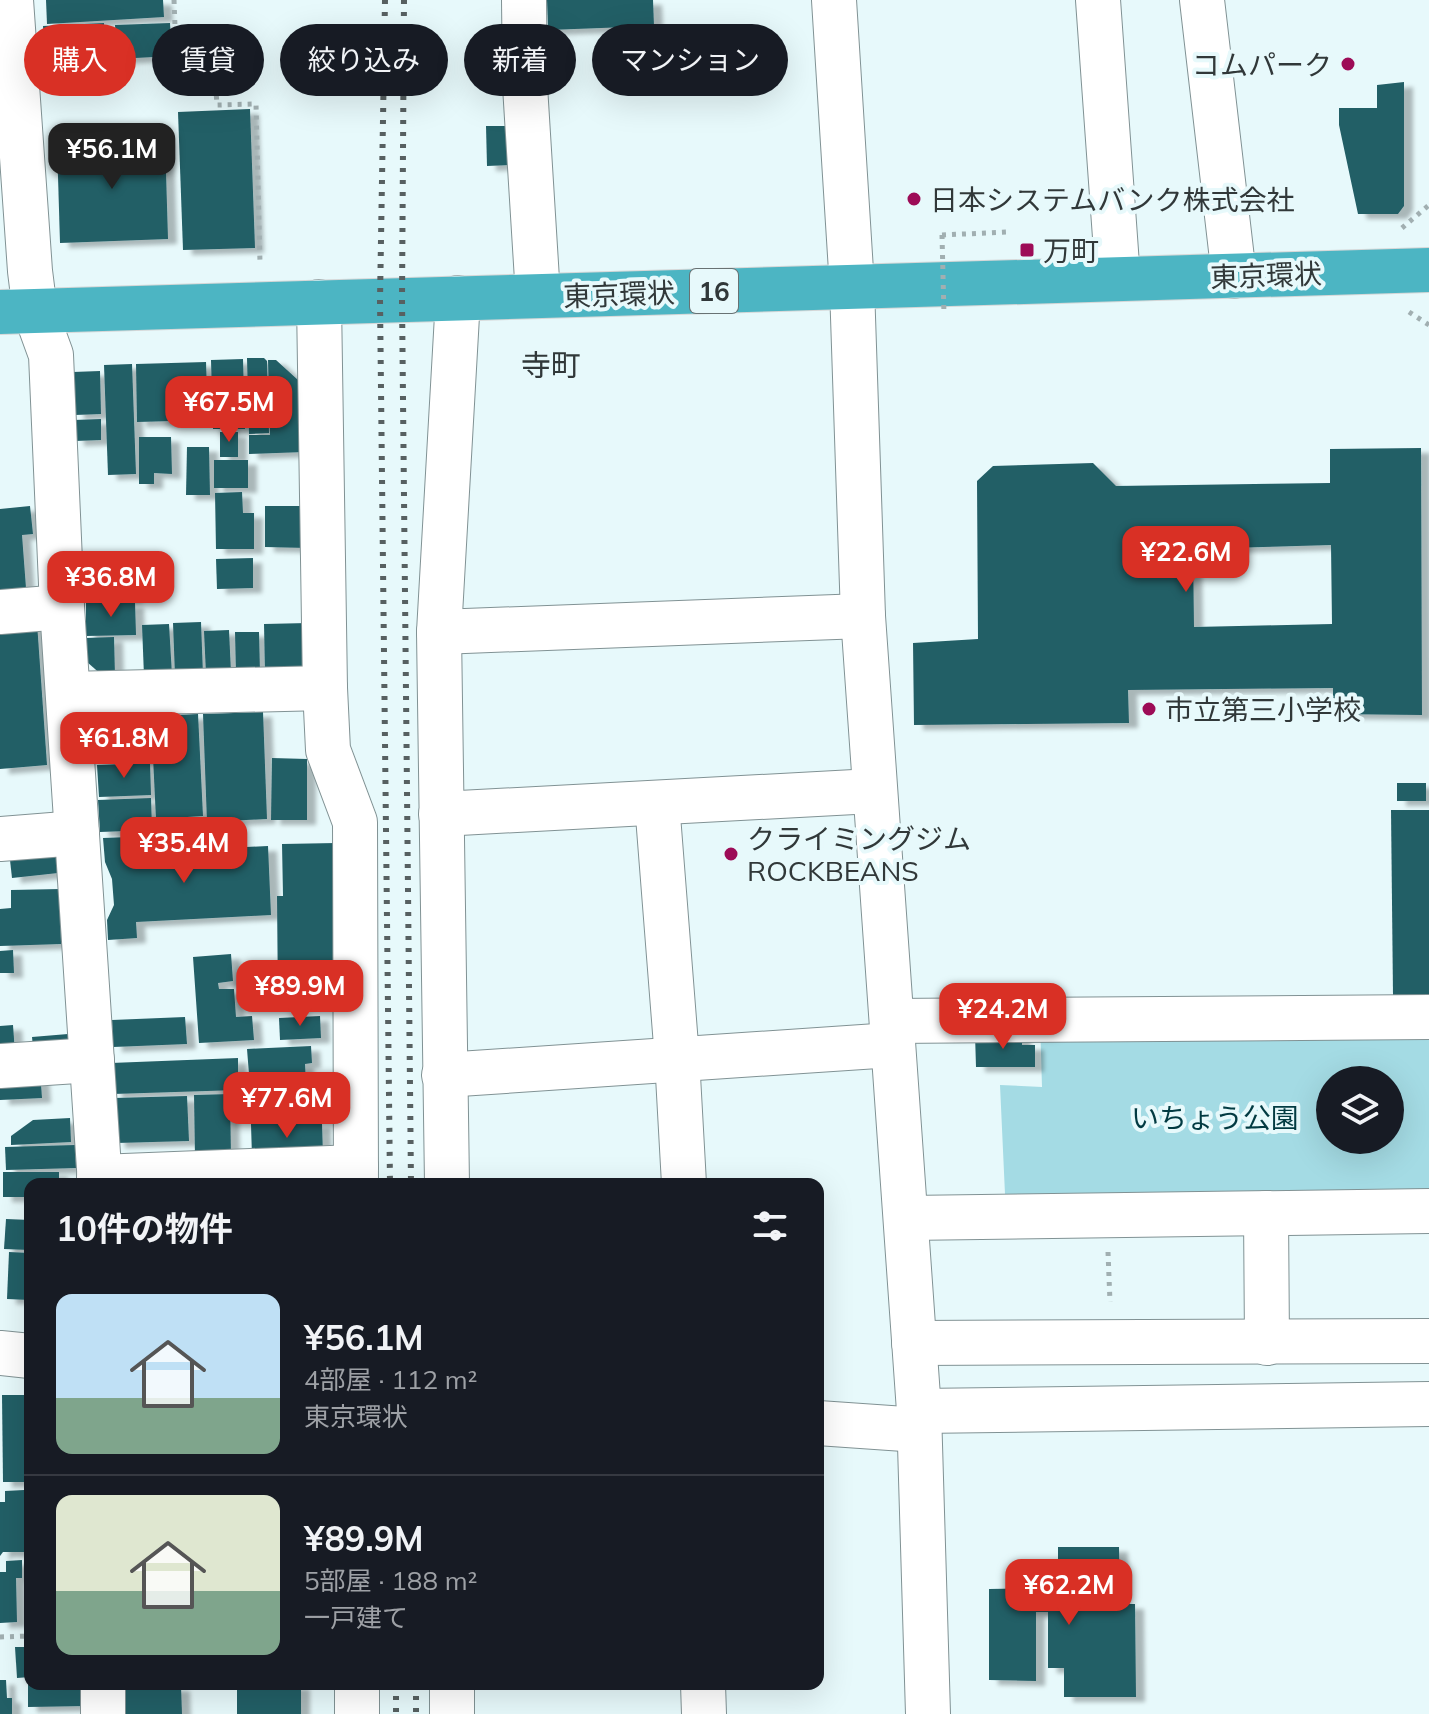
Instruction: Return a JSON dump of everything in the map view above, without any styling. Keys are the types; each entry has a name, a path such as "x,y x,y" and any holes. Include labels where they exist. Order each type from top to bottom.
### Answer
{"highway":[{"name":"東京環状","path":"18,311 1429,270"}],"street":[{"path":"11,0 18,311 51,355 62,607 100,1178"},
{"path":"524,0 525,86 538,296"},
{"path":"834,0 852,287 863,616 873,791 907,1218 919,1421 928,1714"},
{"path":"1098,0 1118,279"},
{"path":"1202,0 1234,276"},
{"path":"447,1178 439,632 458,298"},
{"path":"228,1178 356,1176 355,822 328,750 319,302"},
{"path":"0,612 62,607"},
{"path":"439,632 863,616"},
{"path":"68,694 325,688"},
{"path":"441,814 873,791"},
{"path":"657,803 684,1178"},
{"path":"0,839 77,833"},
{"path":"444,1075 677,1058 892,1033 1429,1017"},
{"path":"0,1066 92,1060"},
{"path":"907,1218 1429,1211"},
{"path":"1266,1213 1267,1343"},
{"path":"914,1343 1429,1341"},
{"path":"0,1353 24,1355"},
{"path":"824,1423 1429,1404"},
{"path":"103,1690 103,1714"},
{"path":"357,1690 357,1714"},
{"path":"452,1690 452,1714"},
{"path":"703,1690 704,1714"}],"path":[{"path":"174,0 176,54 207,53 214,63 217,105 256,104 260,263"},
{"path":"1402,228 1429,205"},
{"path":"944,315 942,235 1008,232"},
{"path":"1409,312 1429,325"},
{"path":"1107,1215 1111,1341"},
{"path":"0,1637 24,1636"}],"green space":[{"name":"いちょう公園","path":"1429,1017 1429,1211 1006,1216 1000,1085 1042,1087 1040,1020"}],"building":[{"path":"46,0 163,0 164,17 47,24"},
{"path":"547,0 653,0 654,24 592,24 592,28 576,29 576,24 548,24"},
{"path":"170,23 152,24 152,57 136,58 136,24"},
{"path":"1404,82 1404,206 1398,214 1358,214 1339,125 1339,108 1377,108 1377,85"},
{"path":"250,109 255,248 183,250 178,112"},
{"path":"486,126 510,126 511,165 487,166"},
{"path":"165,139 168,239 60,243 57,143"},
{"path":"247,358 264,358 267,361 269,433 249,434"},
{"path":"243,359 245,429 213,429 211,360"},
{"path":"268,360 276,360 298,380 298,387 305,387 304,452 249,454 249,435 270,435"},
{"path":"206,362 208,420 137,422 136,364"},
{"path":"132,364 136,474 108,475 104,365"},
{"path":"100,371 101,414 75,415 73,372"},
{"path":"101,419 101,440 75,441 74,420"},
{"path":"220,432 238,432 238,457 220,457"},
{"path":"139,437 171,437 172,474 154,473 154,484 139,484"},
{"path":"187,447 209,447 210,495 186,495"},
{"path":"1421,448 1422,715 1333,714 1333,688 1128,690 1129,723 914,725 913,643 978,639 977,481 993,466 1093,463 1116,486 1330,483 1330,449","holes":["1331,545 1332,624 1194,627 1193,549"]},
{"path":"214,460 248,460 248,488 214,488"},
{"path":"242,492 243,513 254,513 254,549 216,549 215,493"},
{"path":"30,506 33,534 22,535 26,588 0,591 0,509"},
{"path":"265,506 308,506 308,548 265,547"},
{"path":"253,558 253,588 217,589 216,559"},
{"path":"133,570 134,598 84,601 83,573"},
{"path":"86,603 135,603 136,635 86,636"},
{"path":"201,622 203,675 175,676 173,623"},
{"path":"37,623 47,765 0,769 0,627"},
{"path":"308,623 304,672 265,673 264,624"},
{"path":"169,624 172,675 144,676 142,625"},
{"path":"229,630 231,673 206,674 204,631"},
{"path":"235,632 259,632 260,673 236,674"},
{"path":"114,637 115,676 103,676 87,662 86,638"},
{"path":"263,712 267,819 207,822 203,714"},
{"path":"198,714 203,816 156,819 151,716"},
{"path":"148,716 150,761 120,762 119,718"},
{"path":"272,758 307,759 307,820 271,820"},
{"path":"150,763 151,795 99,797 97,765"},
{"path":"1397,783 1426,783 1426,801 1397,801"},
{"path":"151,798 152,830 100,832 98,800"},
{"path":"1391,810 1429,810 1429,995 1393,995"},
{"path":"129,837 130,853 268,846 271,915 136,922 137,938 108,940 107,920 114,905 103,838"},
{"path":"336,843 338,1003 278,1003 277,896 283,896 282,844"},
{"path":"56,847 58,873 12,878 9,851"},
{"path":"60,889 61,944 0,946 0,909 11,908 11,890"},
{"path":"13,950 14,973 0,973 0,951"},
{"path":"231,954 233,981 218,983 219,989 234,989 236,1017 252,1016 254,1040 199,1043 193,957"},
{"path":"320,1016 321,1038 280,1040 279,1018"},
{"path":"185,1017 187,1044 113,1047 112,1020"},
{"path":"13,1025 15,1053 0,1054 0,1026"},
{"path":"1022,1033 1022,1045 1035,1045 1035,1067 976,1067 975,1034"},
{"path":"68,1034 69,1055 34,1058 32,1037"},
{"path":"311,1046 312,1063 305,1064 306,1083 250,1087 247,1049"},
{"path":"238,1058 238,1090 113,1094 111,1063"},
{"path":"40,1071 42,1098 0,1100 0,1073"},
{"path":"310,1086 311,1118 251,1121 249,1098 258,1097 258,1088"},
{"path":"230,1094 231,1158 195,1159 194,1095"},
{"path":"187,1096 189,1141 116,1143 114,1098"},
{"path":"70,1118 71,1142 11,1145 11,1136 33,1120"},
{"path":"322,1123 323,1156 252,1157 251,1124"},
{"path":"75,1145 76,1168 6,1170 5,1147"},
{"path":"3,1172 59,1172 59,1178 24,1178 24,1197 3,1197"},
{"path":"6,1219 24,1220 24,1250 4,1249"},
{"path":"9,1252 24,1253 24,1300 7,1299"},
{"path":"2,1395 24,1395 24,1482 3,1482"},
{"path":"24,1490 24,1552 3,1552 0,1556 0,1502 5,1502 5,1491"},
{"path":"1058,1547 1119,1547 1120,1604 1135,1604 1136,1697 1064,1697 1064,1668 1048,1668 1048,1612 1036,1612 1036,1681 989,1680 989,1589 1058,1588"},
{"path":"22,1560 22,1578 16,1578 17,1622 0,1623 0,1572 6,1572 6,1561"},
{"path":"15,1647 24,1647 24,1677 17,1678"},
{"path":"0,1680 6,1680 7,1698 12,1698 12,1714 0,1714"},
{"path":"28,1690 86,1690 86,1706 28,1707"},
{"path":"123,1690 181,1690 182,1714 123,1714"},
{"path":"237,1690 301,1690 301,1714 237,1714"}],"railway":[{"path":"385,0 380,300 390,1178"},
{"path":"404,0 402,300 411,1178"},
{"path":"396,1690 396,1714"},
{"path":"416,1690 416,1714"}],"place":[{"name":"コムパーク","path":"1348,64"},
{"name":"日本システムバンク株式会社","path":"914,199"},
{"name":"万町","path":"1027,250"},
{"name":"市立第三小学校","path":"1149,709"},
{"name":"クライミングジム ROCKBEANS","path":"731,854"}],"district":[{"name":"寺町","path":"551,365"}]}
